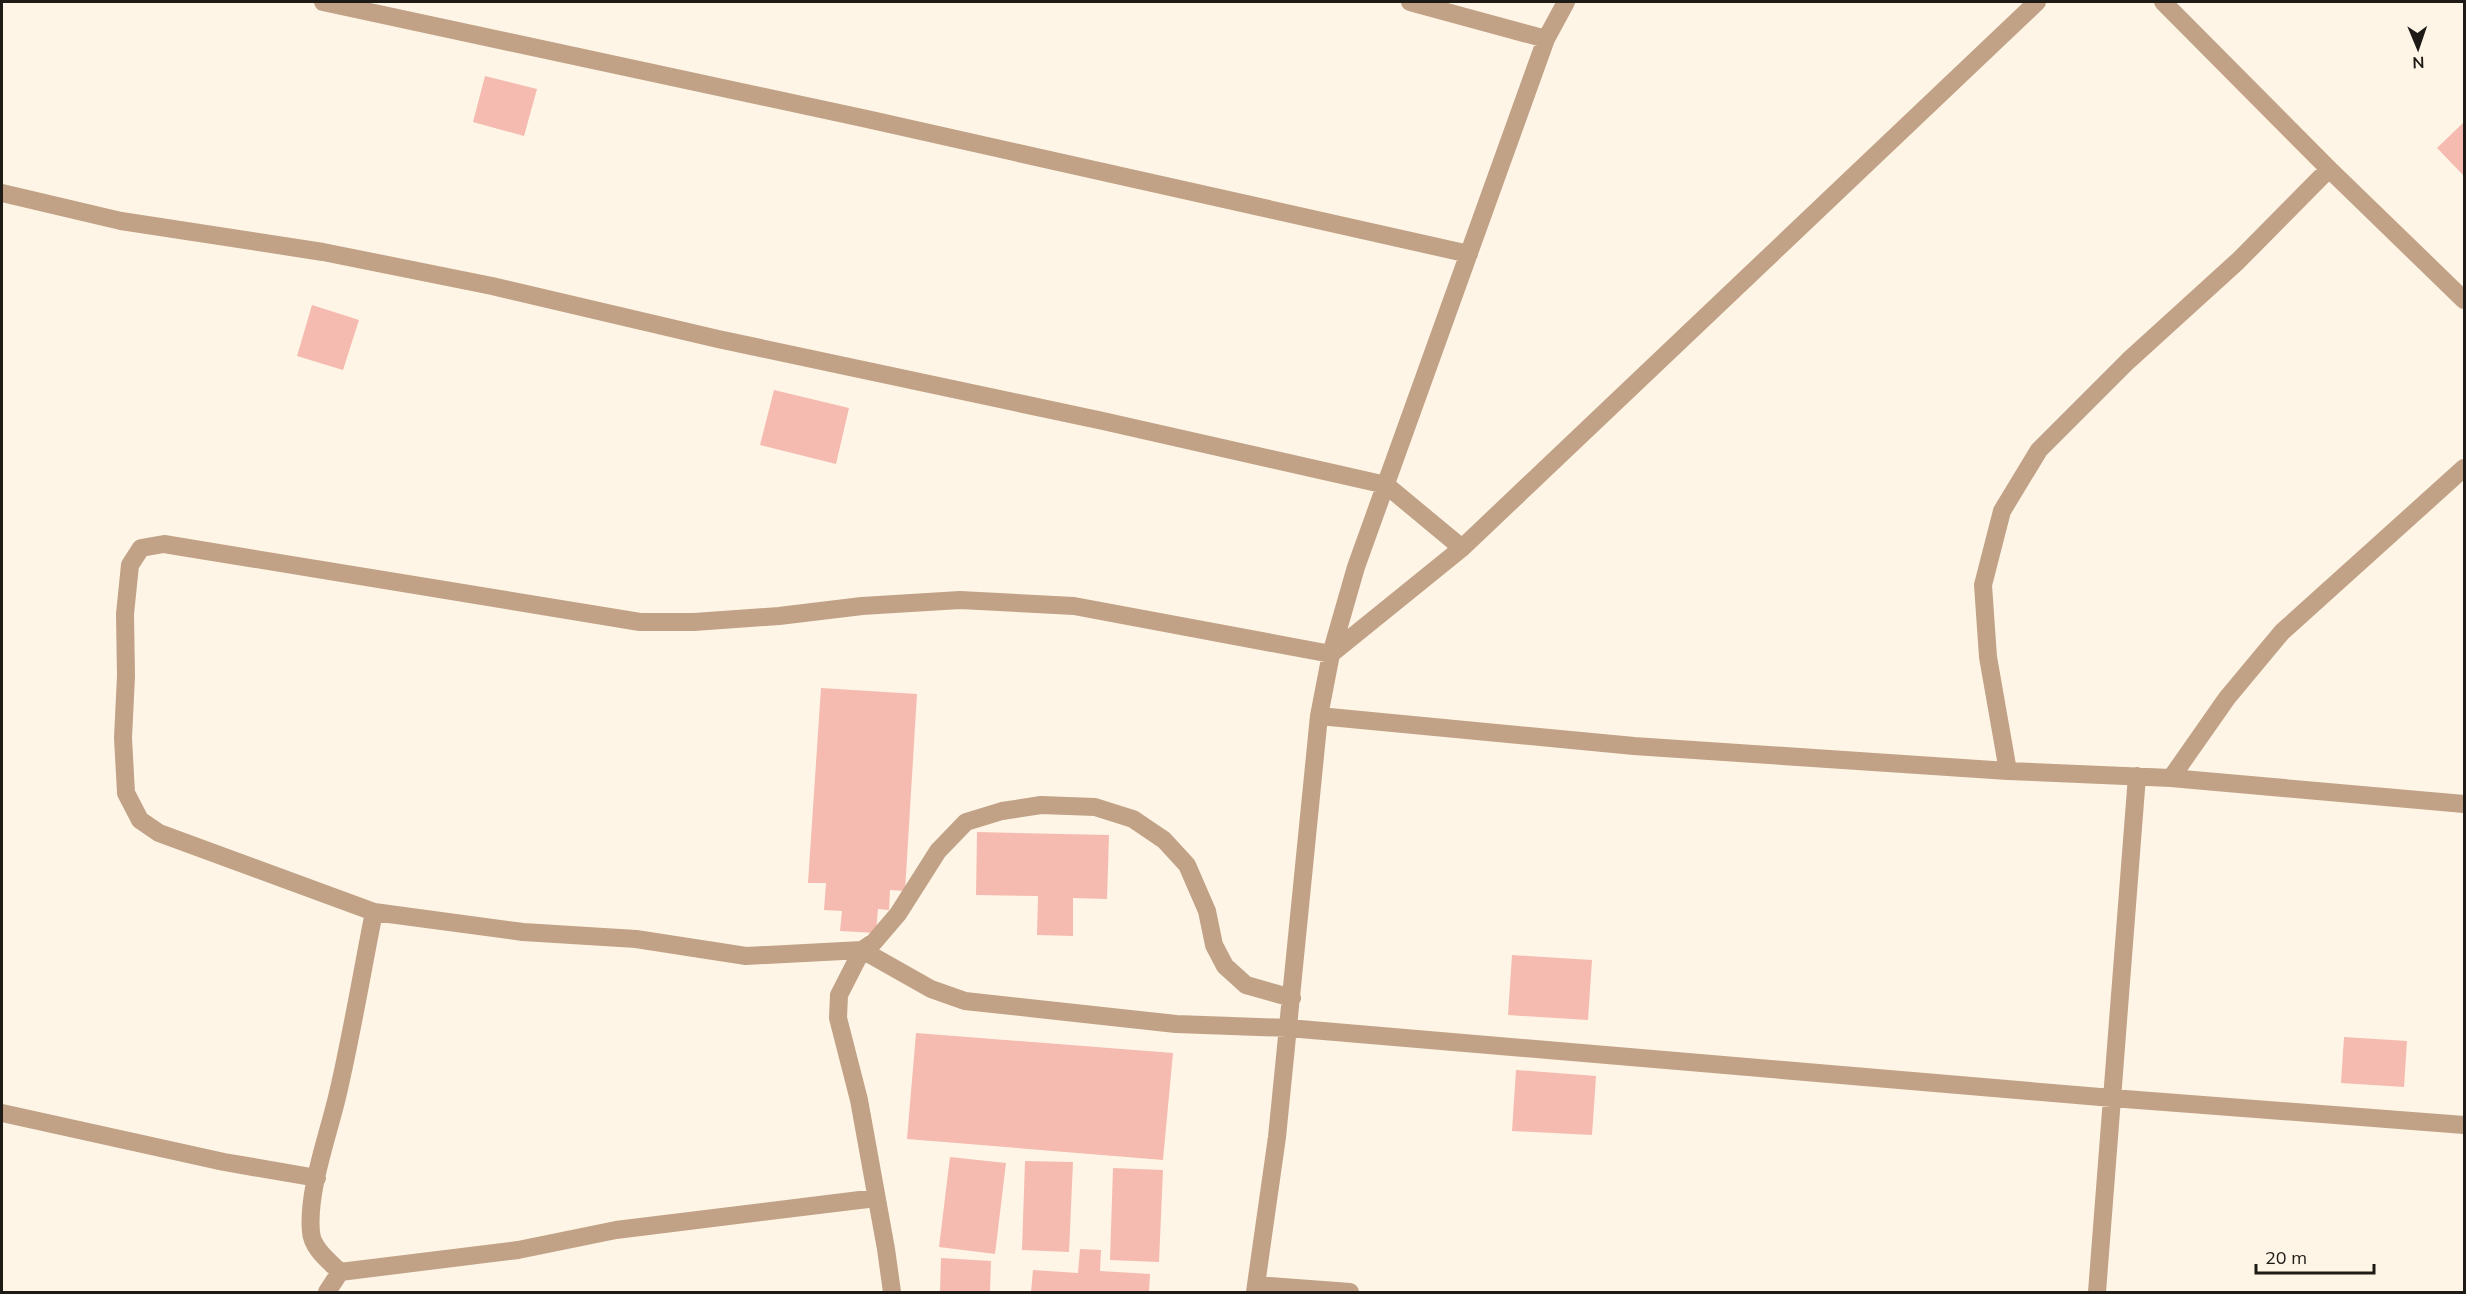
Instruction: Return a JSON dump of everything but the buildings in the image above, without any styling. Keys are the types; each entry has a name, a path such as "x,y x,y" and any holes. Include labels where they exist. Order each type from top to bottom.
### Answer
{"street":[{"path":"322,2 867,119 1469,254"},
{"path":"1410,2 1546,39"},
{"path":"1350,1293 1256,1289 1277,1137 1319,716 1331,654 1356,567 1546,39 1566,2"},
{"path":"2037,2 1462,548 1331,654 1074,606 960,600 862,606 779,616 694,622 640,622 164,544 141,548 130,565 125,614 126,676 123,738 126,793 140,820 159,833 374,912 523,932 636,939 746,956 862,950 931,989 965,1002 1176,1024 1288,1028 2112,1098 2464,1125"},
{"path":"2163,2 2329,169 2464,300"},
{"path":"2008,771 1988,657 1983,585 2002,511 2039,450 2128,361 2238,261 2329,169"},
{"path":"2,193 121,220 323,252 492,286 718,339 1126,426 1386,485 1462,548"},
{"path":"2171,778 2226,698 2282,632 2464,468"},
{"path":"1319,716 1634,746 2008,771 2171,778 2464,804"},
{"path":"2097,1293 2137,776"},
{"path":"892,1293 859,1100 837,1018 839,995 862,950 874,942 898,914 938,851 966,822 1002,811 1041,805 1095,807 1133,819 1164,840 1187,865 1207,911 1214,945 1225,966 1246,985 1292,998"},
{"path":"340,1272 319,1251 310,1234 317,1178 338,1091 374,912"},
{"path":"2,1113 224,1162 317,1178"},
{"path":"340,1272 518,1250 616,1230 876,1198"},
{"path":"327,1293 340,1272"}]}
